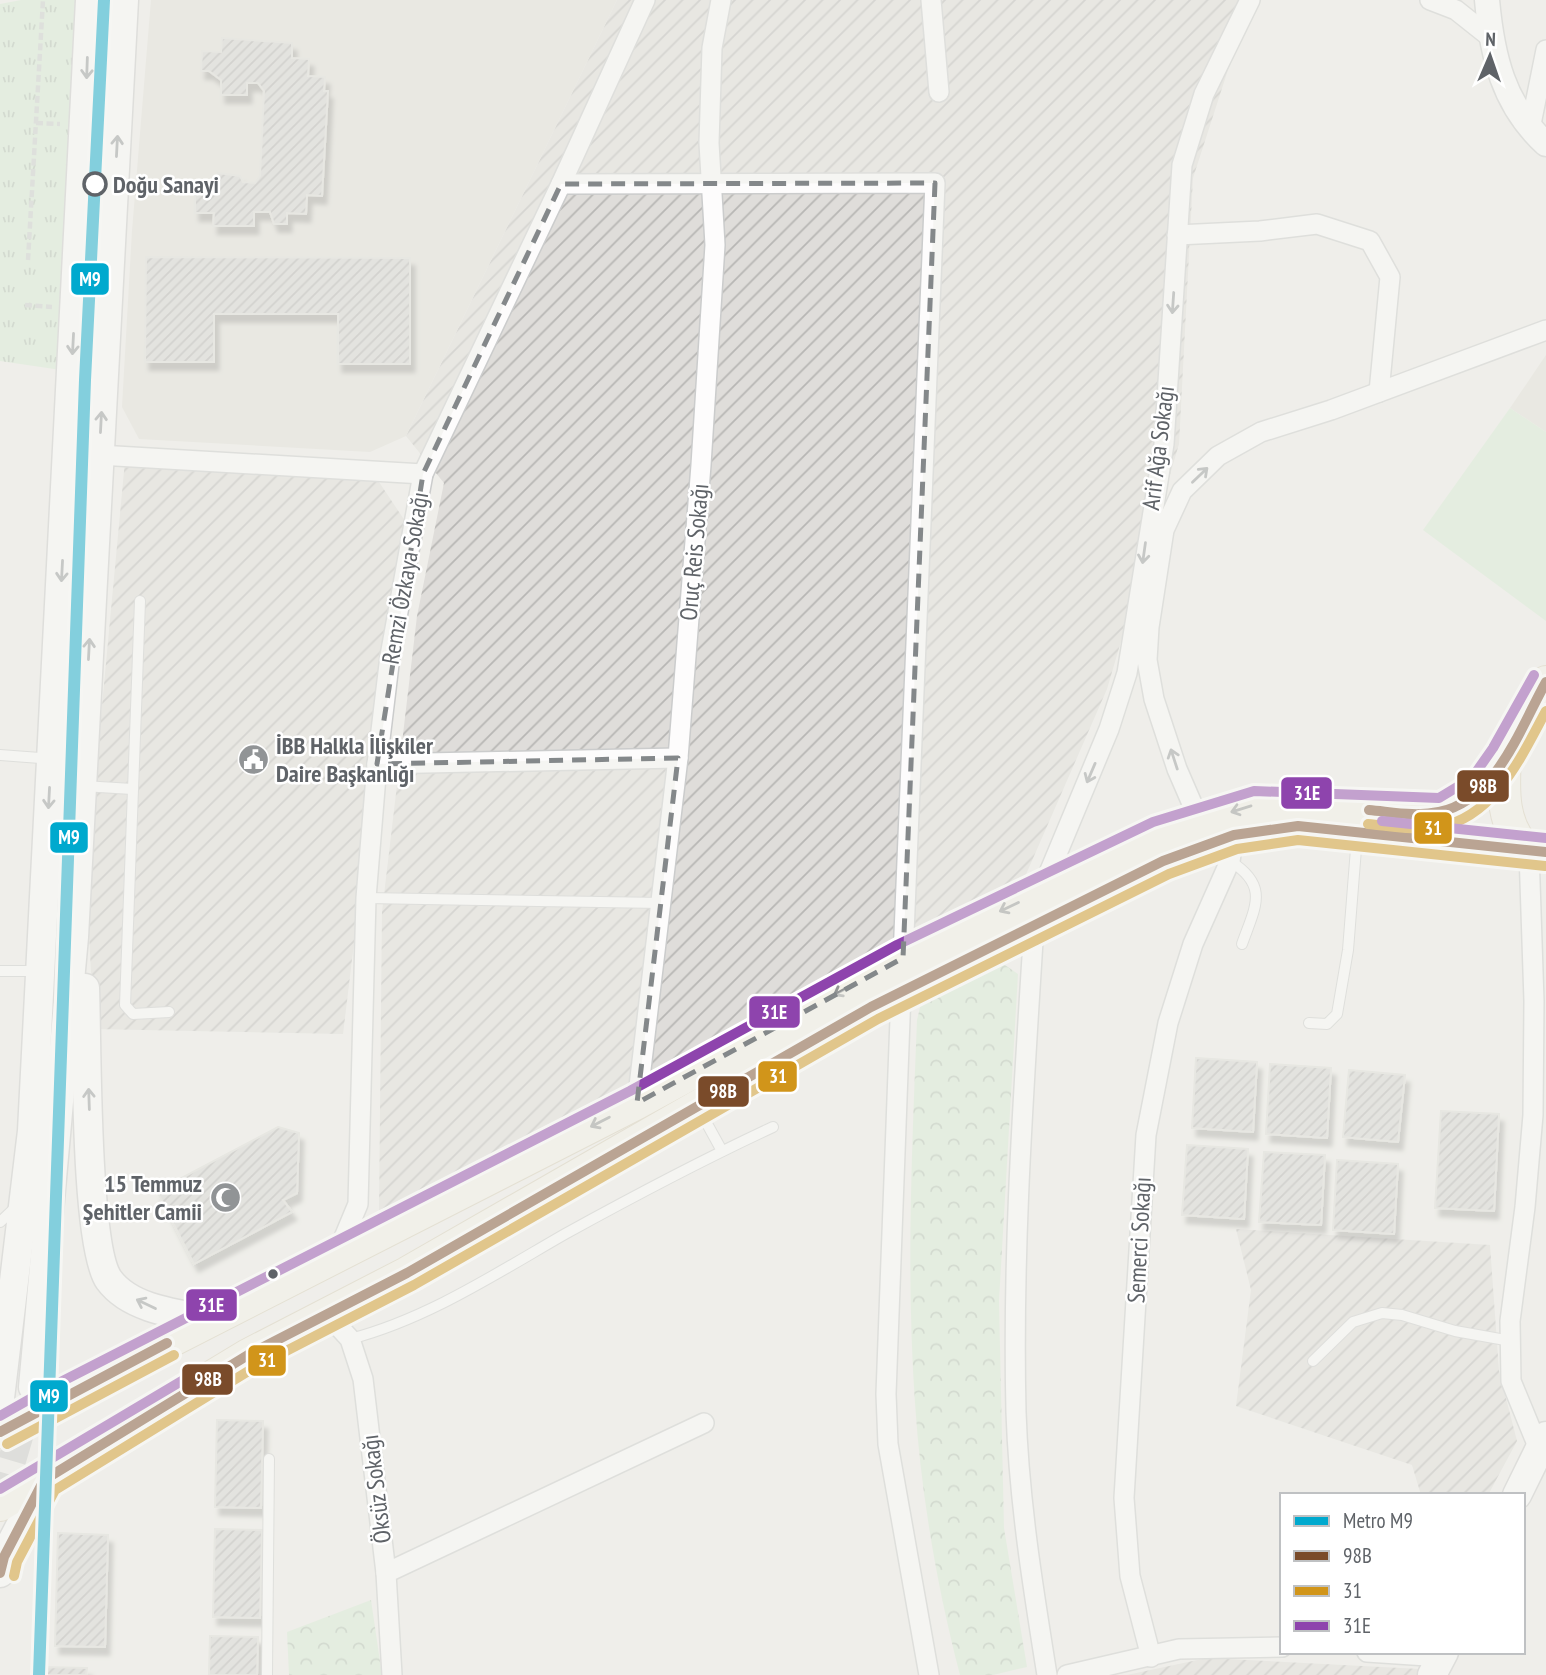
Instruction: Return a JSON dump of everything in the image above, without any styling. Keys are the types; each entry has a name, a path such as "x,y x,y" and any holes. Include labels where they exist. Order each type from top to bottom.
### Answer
{"main road":[{"path":"0,1398 32,1131 90,0"},
{"path":"33,1387 74,937 124,0"},
{"path":"0,1432 57,1399 638,1103 903,958 1160,835 1255,805 1443,812 1482,788 1505,756 1546,682"},
{"path":"1505,756 1503,797 1512,832 1537,852"},
{"path":"0,1505 248,1355 407,1273 901,992 1163,861 1232,848 1298,826 1537,852"},
{"path":"74,937 84,982 93,1207 100,1260 110,1281 132,1297 160,1311 212,1320"},
{"path":"1518,1493 1544,1446"},
{"path":"0,1573 4,1557 44,1480"}],"street":[{"name":"Remzi Özkaya Sokağı","path":"358,1204 366,898 377,764 390,656 423,474 645,0"},
{"name":"Oruç Reis Sokağı","path":"638,1103 678,758 713,272 709,143 712,48 721,0"},
{"path":"931,0 939,92"},
{"name":"Arif Ağa Sokağı","path":"1041,892 1109,729 1127,673 1164,444 1182,165 1203,94 1250,0"},
{"path":"1430,0 1456,10 1490,37"},
{"path":"1487,0 1490,37 1501,82 1538,136"},
{"path":"1538,136 1546,50"},
{"path":"561,184 712,186 935,183 903,958"},
{"path":"1177,235 1260,231 1317,224 1370,241 1390,277 1379,392"},
{"path":"1200,822 1177,769 1154,699 1147,660 1149,627 1164,530 1182,491 1219,456 1261,432 1379,392 1546,330"},
{"path":"99,455 423,474"},
{"path":"377,764 678,758"},
{"name":"Semerci Sokağı","path":"1152,1657 1130,1576 1124,1498 1146,1135 1168,1023 1193,944 1232,848"},
{"path":"1537,852 1533,1115 1511,1340 1511,1381 1544,1446"},
{"path":"1034,925 1016,1206 1016,1414 1027,1554 1047,1675"},
{"path":"901,992 886,1394 890,1457 929,1675"},
{"path":"358,1204 368,1221 382,1232"},
{"path":"328,1261 343,1240 358,1204"},
{"name":"Öksüz Sokağı","path":"327,1314 350,1339 363,1379 386,1573 392,1675"},
{"path":"386,1573 704,1423"},
{"path":"1067,1675 1179,1649 1280,1647"},
{"path":"1383,1654 1439,1661"}],"lane":[{"path":"140,601 125,1005 133,1014 169,1012"},
{"path":"0,755 52,757 82,773 132,789"},
{"path":"1309,1023 1327,1024 1337,1014 1352,914 1358,833"},
{"path":"1232,848 1250,876 1257,894 1242,944"},
{"path":"366,898 661,903"},
{"path":"0,971 40,971"},
{"path":"698,1106 722,1151"},
{"path":"350,1339 372,1333 465,1291 664,1178 773,1127"},
{"path":"0,1222 24,1200"},
{"path":"1314,1361 1353,1322 1382,1313 1402,1315 1455,1331 1511,1340"},
{"path":"267,1675 268,1459"}],"path":[{"path":"28,260 43,0"}],"highlighted area":[{"path":"935,183 903,958 637,1103 678,758 377,764 423,474 561,184"}],"shaded area":[{"path":"151,0 617,0 406,436 370,452 139,439 122,407 132,231"},
{"path":"617,0 1260,0 1236,45 1193,178 1179,444 1107,689 1024,879 379,1213 382,912 417,616 444,483 406,436"},
{"path":"1546,355 1546,432 1510,408"},
{"path":"125,461 379,482 405,521 343,1034 94,1029 86,876"},
{"path":"1236,1229 1490,1245 1499,1371 1517,1441 1489,1493 1420,1493 1412,1465 1236,1406 1251,1290"},
{"path":"1207,1658 1420,1669 1417,1675 1127,1675"}],"green space":[{"path":"21,0 76,0 81,8 61,370 0,361 0,4"},
{"path":"1510,408 1546,432 1546,621 1423,530"},
{"path":"1002,963 1018,974 999,1301 1004,1528 1027,1667 993,1675 960,1675 931,1540 915,1403 910,1259 917,1020 922,999 941,986"},
{"path":"371,1600 382,1675 289,1675 287,1632"}],"building":[{"path":"222,38 292,43 292,58 309,59 308,76 325,77 324,91 328,91 322,196 307,195 306,214 287,213 287,224 274,224 270,212 254,212 254,226 213,226 214,213 195,213 195,191 208,181 217,183 218,173 240,176 243,182 255,183 260,176 264,91 258,83 247,83 247,95 221,95 221,80 209,71 201,71 202,51 221,52"},
{"path":"146,257 410,258 410,364 338,364 338,314 214,314 214,362 145,362"},
{"path":"1196,1058 1257,1062 1253,1132 1192,1128"},
{"path":"1270,1064 1331,1068 1327,1138 1266,1134"},
{"path":"1349,1070 1405,1075 1398,1142 1343,1137"},
{"path":"1441,1111 1499,1114 1494,1211 1435,1208"},
{"name":"15 Temmuz Şehitler Camii","path":"278,1127 299,1133 297,1193 283,1200 292,1212 194,1264 157,1191"},
{"path":"1187,1145 1248,1149 1244,1219 1182,1215"},
{"path":"1264,1152 1325,1155 1321,1225 1259,1222"},
{"path":"1337,1160 1398,1164 1394,1234 1333,1230"},
{"path":"217,1420 263,1421 261,1508 215,1507"},
{"path":"215,1529 262,1530 260,1618 213,1617"},
{"path":"58,1533 108,1535 105,1647 55,1646"},
{"path":"210,1636 258,1637 257,1675 209,1675"},
{"path":"38,1667 87,1668 86,1675 38,1675"}],"tunnel":[{"path":"0,1501 29,1403"}],"metro line":[{"name":"M9","path":"39,1675 85,380 104,0"}],"transit line":[{"name":"31E","path":"0,1416 51,1387 630,1091 897,945 1153,822 1254,791 1439,798 1472,778 1493,748 1534,675"},
{"name":"98B","path":"1369,810 1404,814 1439,812 1459,805 1476,793 1491,778 1516,740 1546,682"},
{"name":"31","path":"1368,824 1404,828 1439,827 1459,821 1476,811 1504,782 1546,711"},
{"name":"31E","path":"1382,821 1546,838"},
{"name":"98B","path":"0,1573 4,1557 44,1480 248,1355 407,1273 871,1007 1163,861 1234,835 1298,826 1546,852"},
{"name":"31","path":"14,1576 17,1562 55,1490 255,1367 414,1285 878,1019 1169,874 1237,849 1298,840 1545,866"},
{"name":"98B","path":"0,1432 167,1343"},
{"name":"31","path":"7,1444 174,1355"},
{"name":"31E","path":"0,1489 185,1379"}],"place":[{"name":"Doğu Sanayi","path":"95,184"},
{"name":"İBB Halkla İlişkiler Daire Başkanlığı","path":"253,759"},
{"name":"15 Temmuz Şehitler Camii","path":"225,1197"}]}
